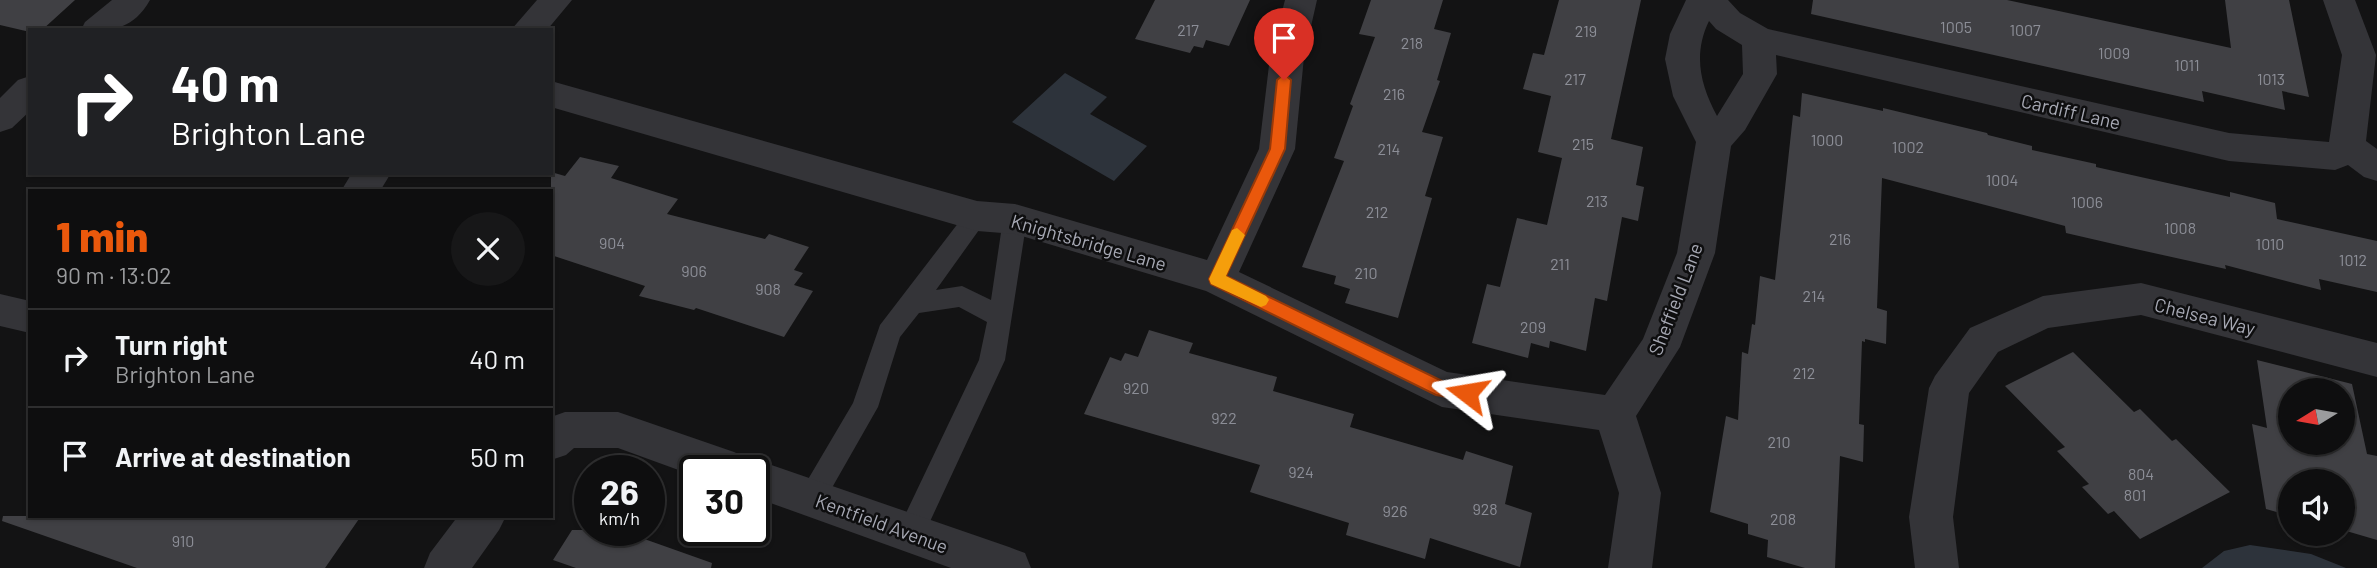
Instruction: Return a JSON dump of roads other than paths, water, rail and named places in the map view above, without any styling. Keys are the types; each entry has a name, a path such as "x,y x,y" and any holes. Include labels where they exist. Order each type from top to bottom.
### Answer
{"street":[{"path":"99,28 134,0"},
{"path":"529,28 556,0"},
{"path":"1217,279 1277,149 1287,57 1301,0"},
{"path":"1702,0 1683,43 1681,69 1690,100 1714,142 1733,121 1760,74 1759,38 1728,21 1709,0"},
{"path":"2339,0 2360,55 2348,146 2377,167"},
{"name":"Cardiff Lane","path":"1759,38 2229,147 2335,156 2348,146"},
{"path":"0,119 28,91"},
{"name":"Knightsbridge Lane","path":"553,95 977,216 1015,219 1217,279 1442,389 1615,414"},
{"name":"Sheffield Lane","path":"1615,414 1660,347 1696,253 1714,142"},
{"path":"361,189 371,175"},
{"name":"Chelsea Way","path":"1937,568 1931,517 1949,388 1984,340 2043,312 2141,299 2377,360"},
{"path":"0,310 28,317"},
{"path":"1615,414 1640,493 1630,568"},
{"path":"558,436 618,430 689,455"},
{"name":"Kentfield Avenue","path":"770,484 1009,568"},
{"path":"446,568 483,518"}],"lane":[{"path":"811,498 865,407 889,332 977,216"},
{"path":"910,534 992,360 1015,219"},
{"path":"912,304 962,296 1001,317"}]}
